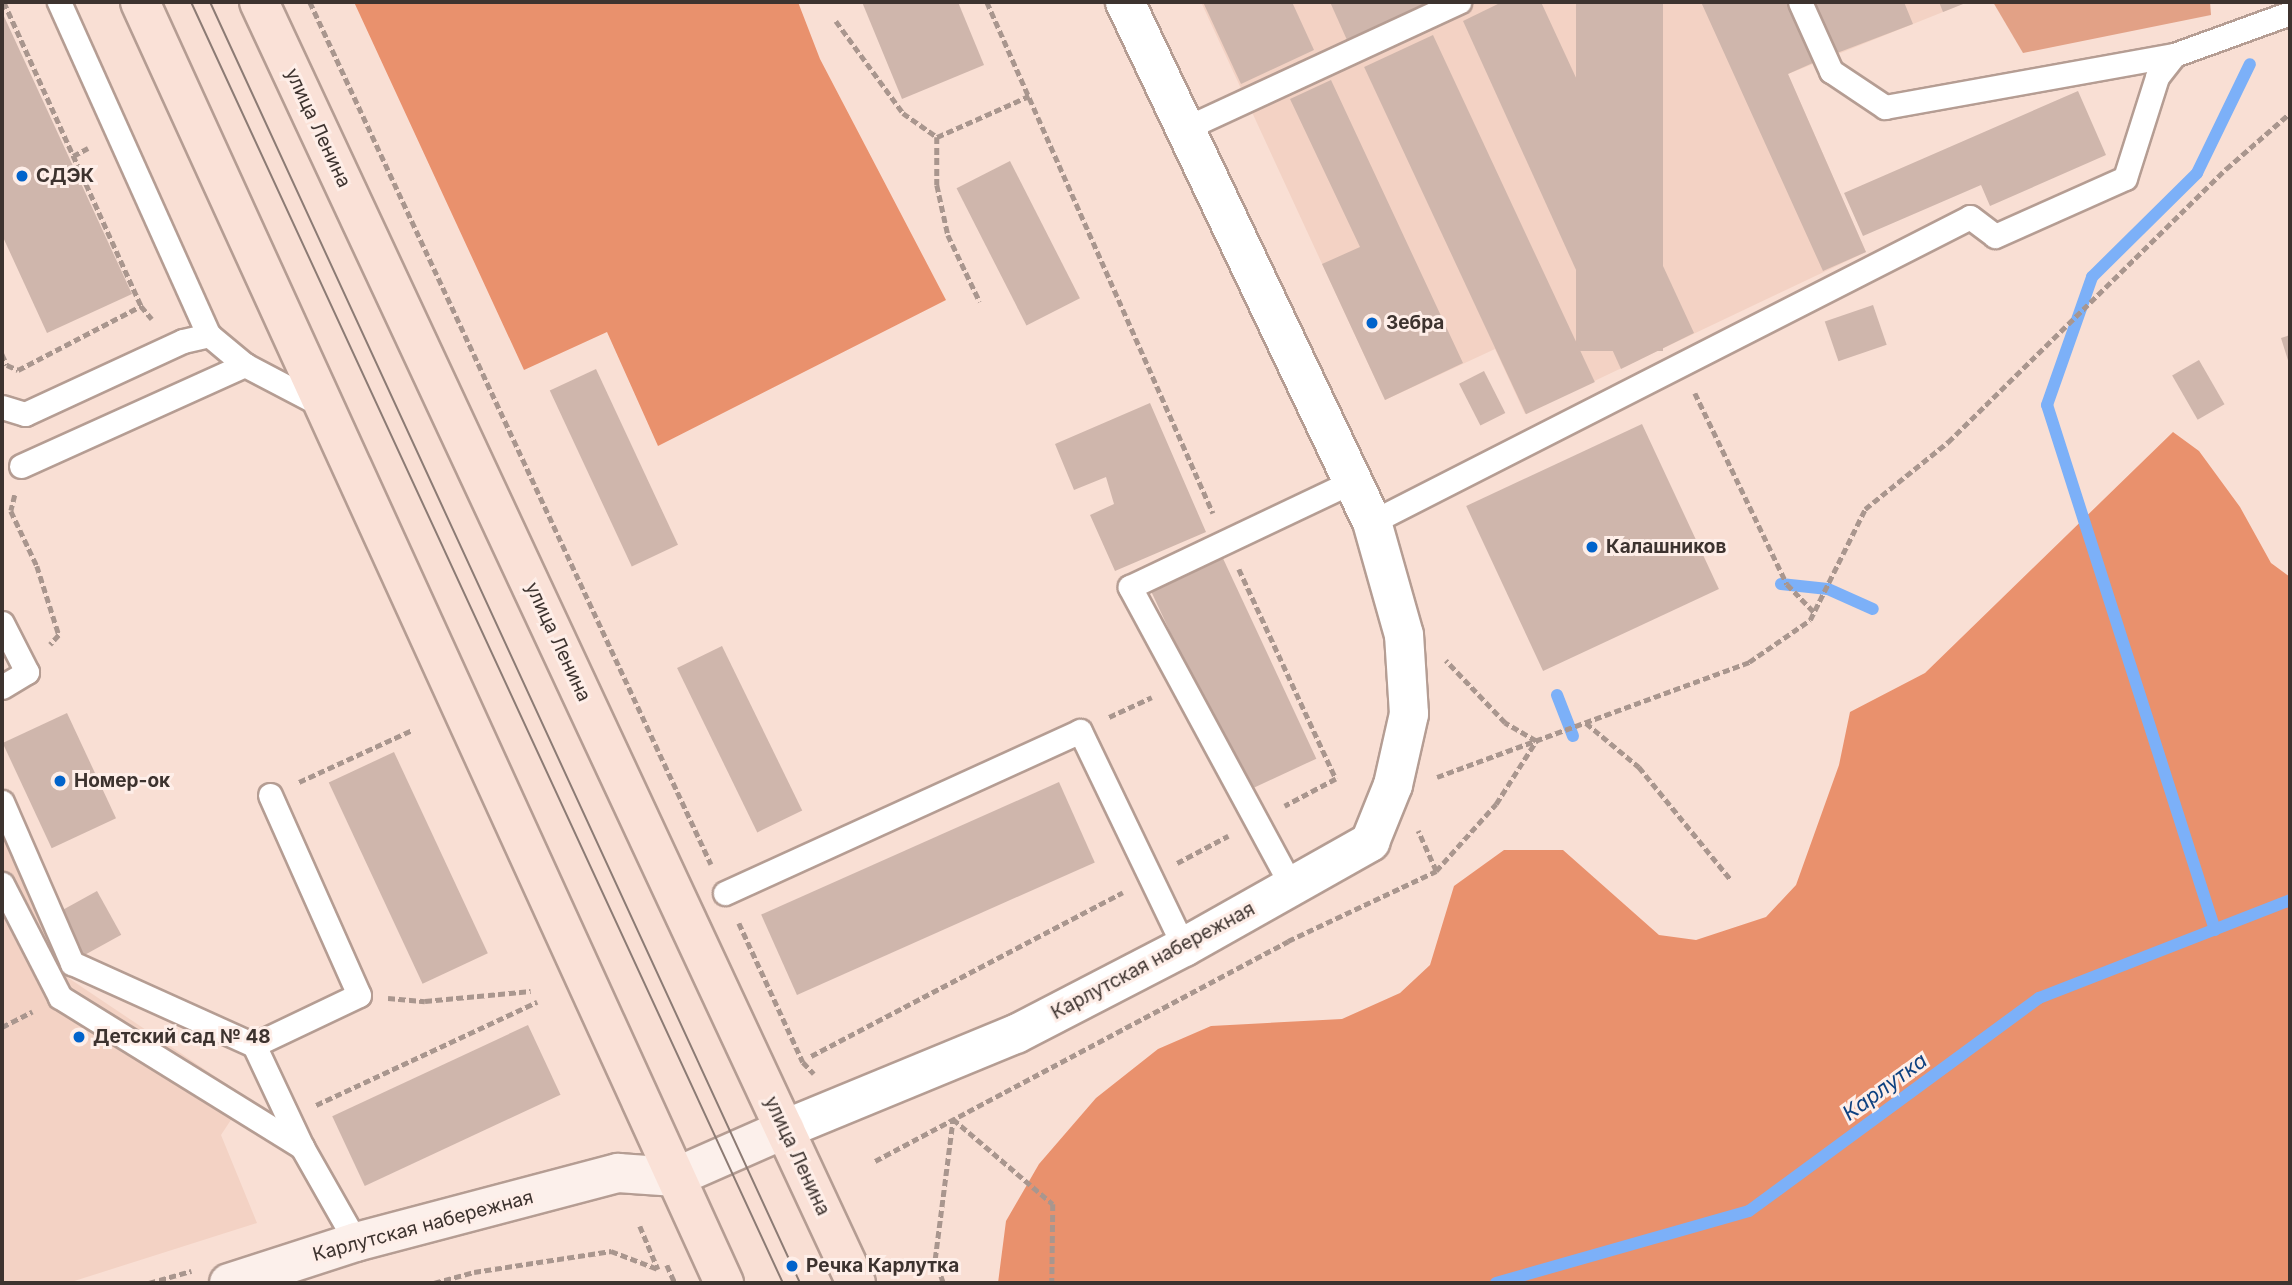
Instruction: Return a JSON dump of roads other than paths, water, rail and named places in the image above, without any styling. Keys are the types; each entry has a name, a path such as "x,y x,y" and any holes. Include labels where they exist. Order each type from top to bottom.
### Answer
{"main road":[{"path":"140,2 724,1283"},
{"name":"улица Ленина","path":"259,2 856,1283"},
{"path":"676,1177 785,1129"},
{"name":"Карлутская набережная","path":"229,1283 356,1242 618,1173 676,1177"}],"street":[{"name":"Карлутская набережная","path":"785,1129 873,1090 1016,1034 1184,947 1370,842 1393,785 1409,714 1404,635 1372,522 1125,2"}],"lane":[{"path":"59,2 209,335 245,365 324,407"},
{"path":"1186,128 1459,2"},
{"path":"1800,2 1831,71 1885,107 2174,55 2290,13"},
{"path":"1372,522 1970,217 1995,236 2125,178 2157,77 2174,55"},
{"path":"2,407 25,414 183,341 209,335"},
{"path":"21,466 245,365"},
{"path":"1291,885 1130,587 1353,481"},
{"path":"2,623 27,672 2,687"},
{"path":"725,893 1080,731 1184,947"},
{"path":"254,1045 359,995 270,795"},
{"path":"2,802 72,962 254,1045 302,1147 356,1242"},
{"path":"2,884 60,997 302,1147"}],"waterway":[{"path":"2215,930 2047,405 2092,277 2197,173 2250,64"},
{"path":"1781,584 1828,589 1873,609"},
{"path":"1557,695 1573,736"},
{"name":"Карлутка","path":"1496,1283 1749,1211 2039,998 2290,900"}],"tram line":[{"path":"191,2 783,1283"},
{"path":"210,2 800,1283"}],"place":[{"name":"СДЭК","path":"22,176"},
{"name":"Зебра","path":"1372,323"},
{"name":"Калашников","path":"1592,547"},
{"name":"Номер-ок","path":"60,781"},
{"name":"Детский сад № 48","path":"79,1037"},
{"name":"Речка Карлутка","path":"792,1266"}]}
